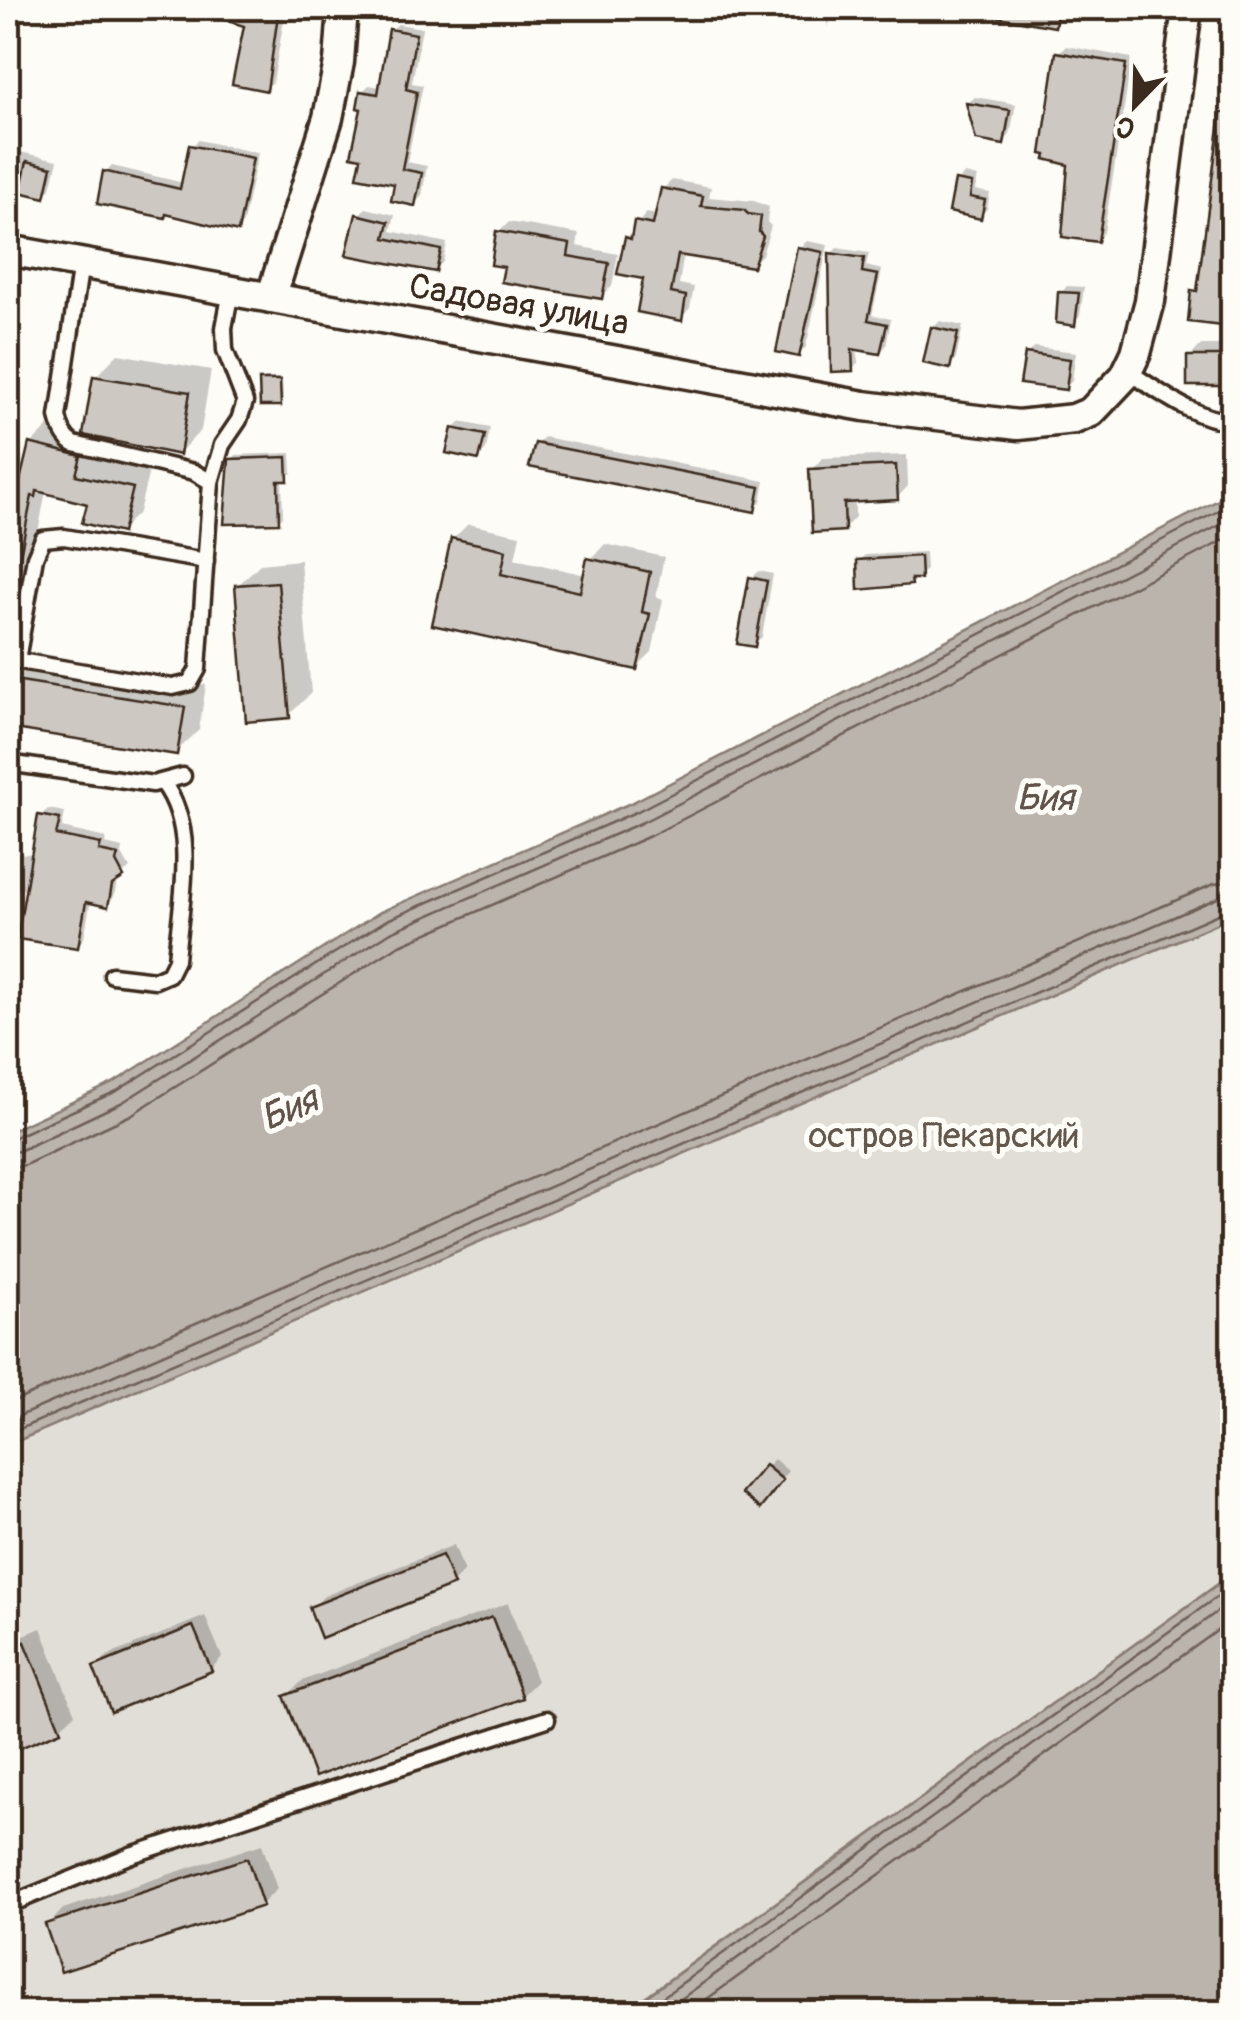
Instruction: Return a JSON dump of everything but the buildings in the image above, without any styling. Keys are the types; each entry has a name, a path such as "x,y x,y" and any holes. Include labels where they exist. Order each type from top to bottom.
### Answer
{"street":[{"path":"272,298 328,118 339,62 343,8"},
{"name":"Садовая улица","path":"8,250 864,406 1018,426 1051,424 1091,412 1108,397 1136,353 1150,301 1186,8"}],"lane":[{"path":"81,263 58,416 63,434 74,444 89,449 194,472 211,482"},
{"path":"206,561 64,537 44,539 34,557 12,660 174,687 190,683 198,669 206,561 211,482 222,445 235,428 245,402 225,350 224,328 231,291"},
{"path":"1127,370 1200,416 1232,422"},
{"path":"8,763 163,783 183,776"},
{"path":"112,975 155,980 169,974 176,960 184,834 179,810 163,783"},
{"path":"8,1906 131,1855 546,1719"}],"green space":[{"name":"остров Пекарский","path":"1232,917 1232,1574 624,2012 8,2012 8,1445"}],"water":[{"name":"Бия","path":"1232,493 1232,917 8,1445 8,1132 113,1083 380,912 633,802"},
{"path":"1232,1574 1232,2012 625,2012"}]}
